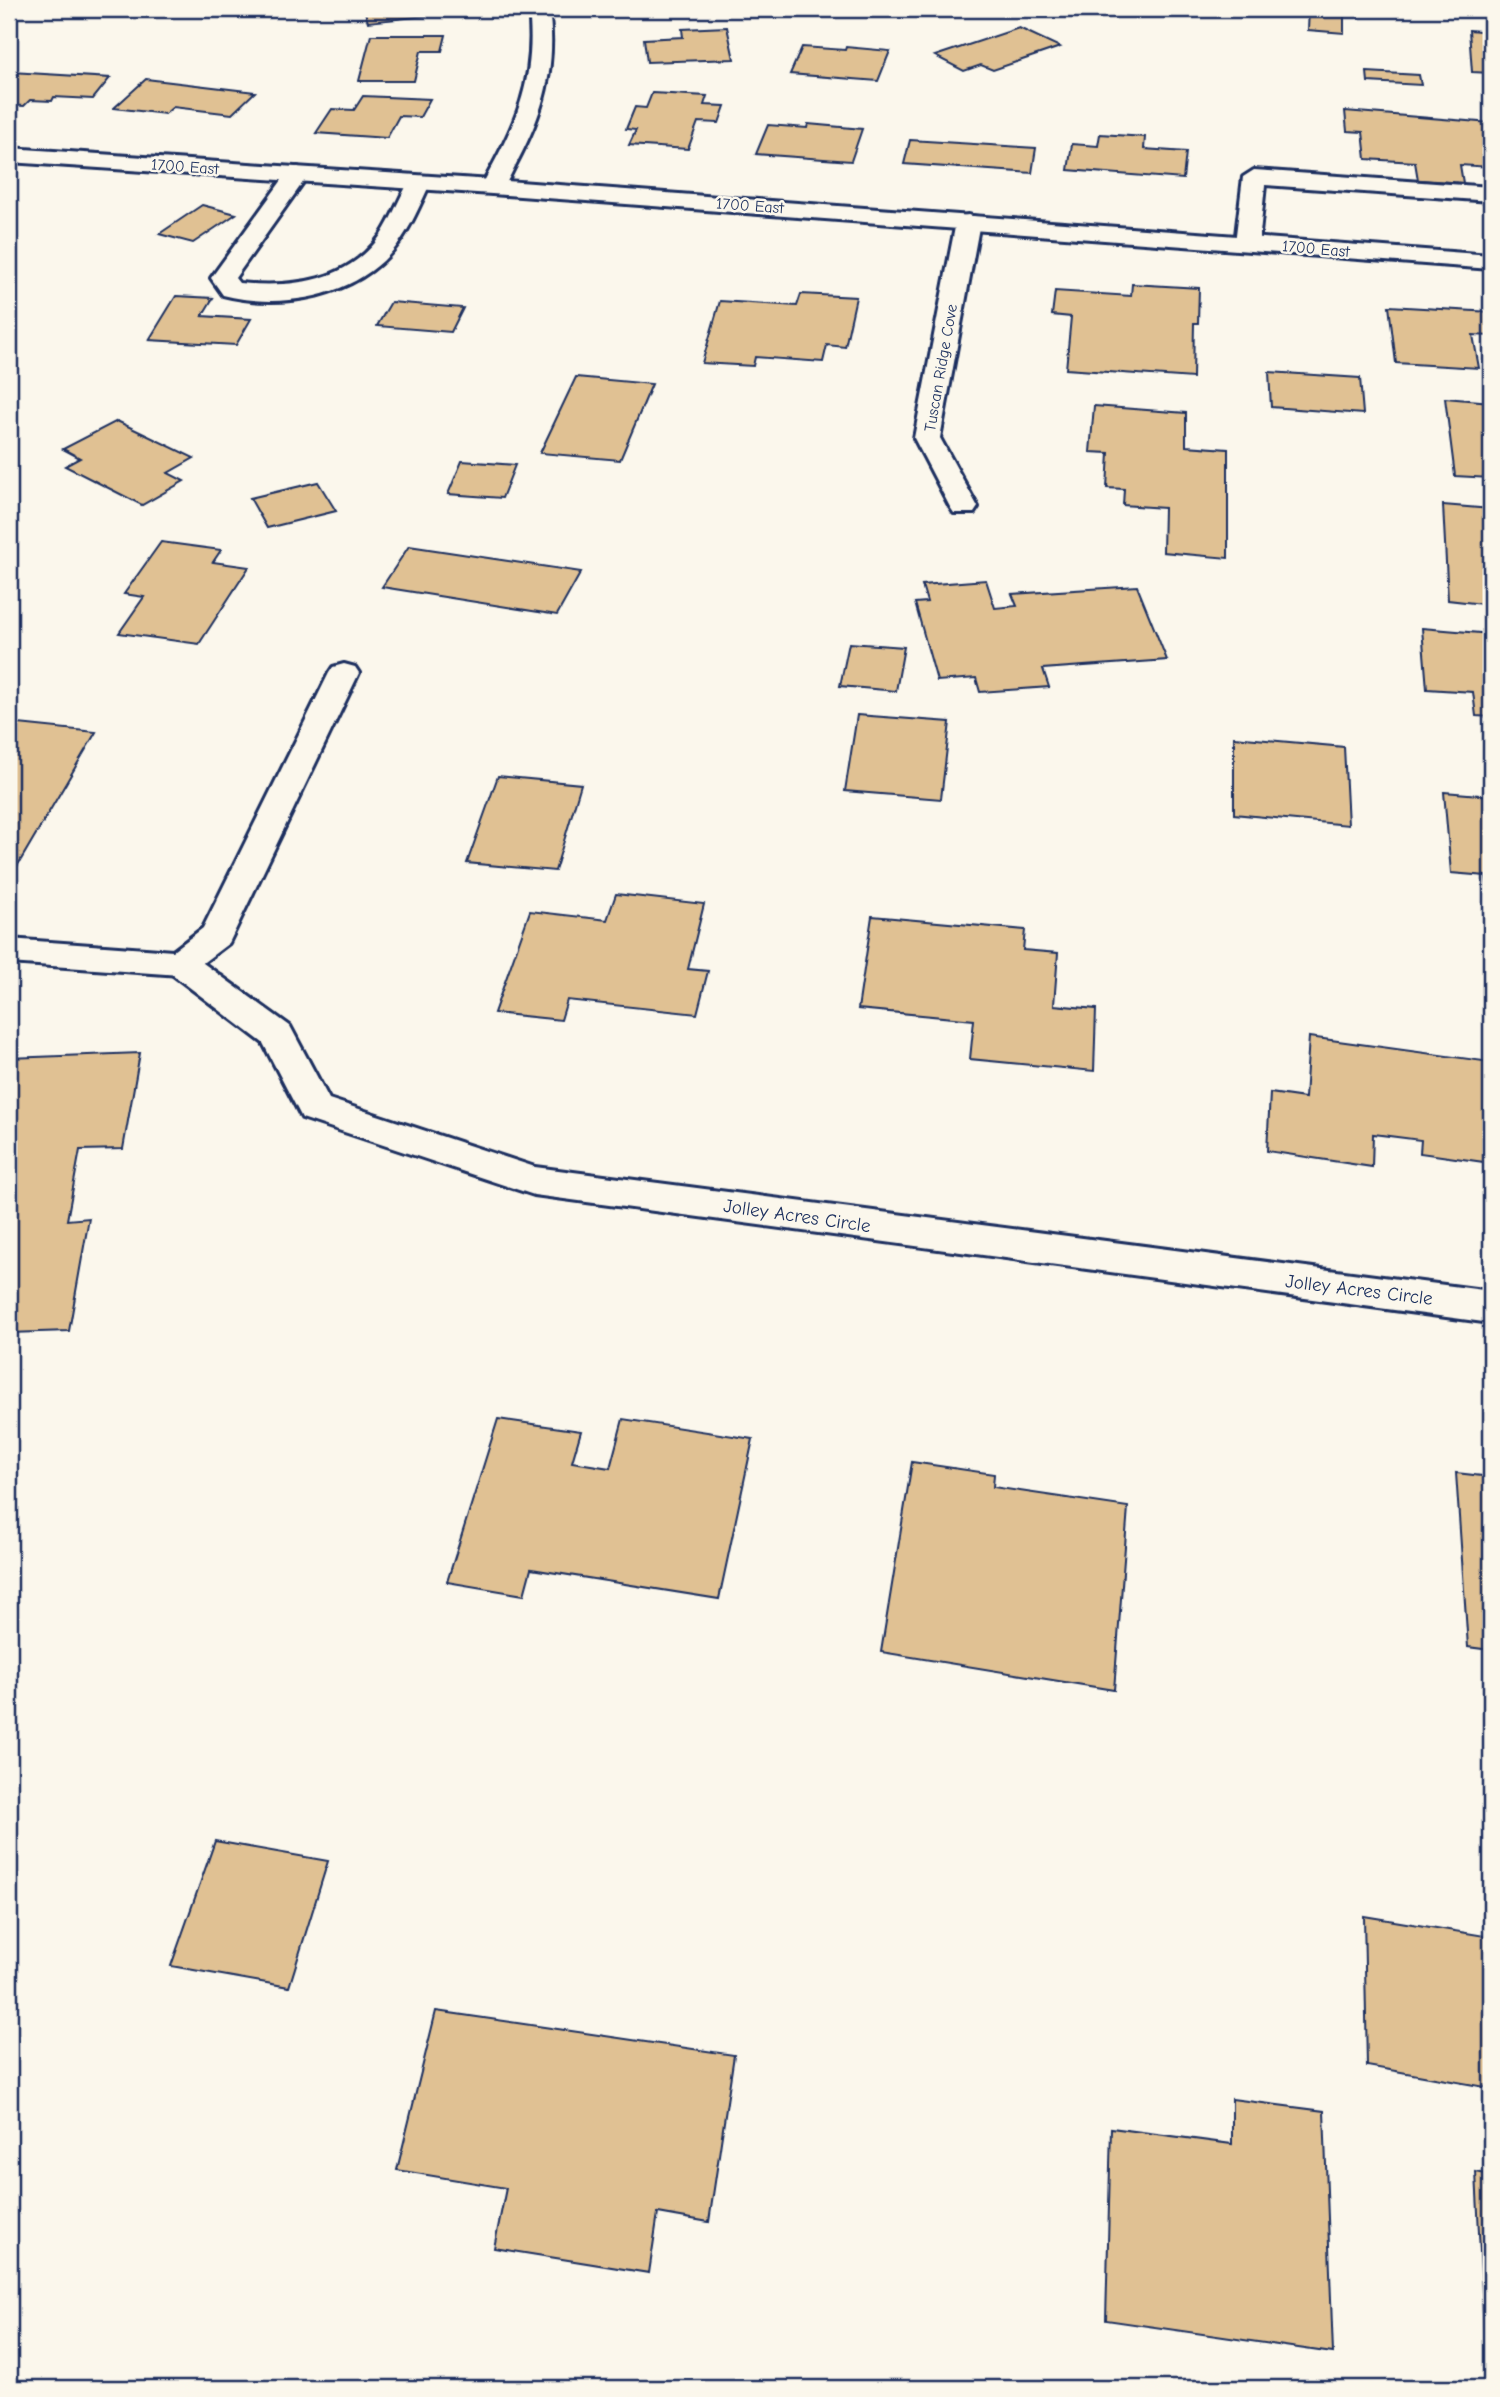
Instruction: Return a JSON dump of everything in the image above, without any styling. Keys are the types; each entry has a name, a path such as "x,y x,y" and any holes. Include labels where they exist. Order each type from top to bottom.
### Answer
{"street":[{"path":"492,187 531,114 541,76 544,41 539,9"},
{"name":"1700 East","path":"9,155 492,187 1491,262"},
{"path":"1369,185 1395,171 1416,171"},
{"path":"1462,173 1491,174"},
{"path":"298,174 223,278 232,290 262,293 317,289 350,278 386,244 421,182"},
{"path":"1247,243 1254,177 1491,194"},
{"name":"Tuscan Ridge Cove","path":"964,507 927,438 968,222"},
{"path":"9,951 180,963 217,935 344,673"},
{"name":"Jolley Acres Circle","path":"180,963 277,1035 315,1108 534,1181 1491,1307"}],"building":[{"path":"364,9 425,9 427,16 368,22"},
{"path":"1309,9 1344,9 1344,33 1308,30"},
{"path":"727,27 734,59 647,62 644,39 683,37 682,29"},
{"path":"1019,28 1060,47 993,70 981,65 964,71 935,56"},
{"path":"1469,30 1491,32 1491,73 1472,72"},
{"path":"371,35 446,35 442,51 421,51 414,81 359,81"},
{"path":"802,47 890,51 878,81 790,74"},
{"path":"11,72 110,78 93,99 54,97 52,101 30,100 24,106 9,105"},
{"path":"1367,72 1419,75 1421,85 1368,82"},
{"path":"146,79 255,92 232,114 173,107 165,114 114,108"},
{"path":"652,93 707,96 704,105 725,106 719,123 698,122 688,149 629,145 636,130 626,129 635,107 646,108"},
{"path":"363,96 430,99 420,117 399,116 387,138 316,133 332,109 354,110"},
{"path":"1345,111 1491,123 1491,167 1460,165 1463,183 1418,180 1415,162 1366,159 1363,132 1347,131"},
{"path":"808,124 862,129 851,161 756,154 768,125 807,128"},
{"path":"1100,134 1145,137 1144,149 1186,152 1183,179 1068,170 1072,144 1098,146"},
{"path":"910,140 1036,148 1032,173 904,164"},
{"path":"202,205 236,214 193,243 159,234"},
{"path":"1132,284 1199,288 1198,323 1194,323 1193,378 1066,369 1071,317 1052,315 1055,291 1131,296"},
{"path":"801,294 856,297 845,347 827,345 823,362 755,357 753,366 702,363 720,301 797,306"},
{"path":"176,296 213,298 202,316 251,319 236,345 149,340"},
{"path":"391,302 463,308 451,332 377,326"},
{"path":"1389,306 1491,312 1491,336 1473,335 1479,368 1396,363"},
{"path":"1269,372 1360,378 1363,414 1271,407"},
{"path":"576,377 652,384 620,460 540,453"},
{"path":"1445,398 1491,402 1491,478 1455,476"},
{"path":"1094,406 1186,413 1186,446 1228,449 1228,558 1163,552 1164,508 1123,505 1124,489 1107,488 1109,453 1090,452"},
{"path":"117,421 194,458 168,473 184,481 142,505 65,466 80,458 63,449"},
{"path":"462,461 515,465 502,498 448,494"},
{"path":"318,482 336,511 267,528 250,498"},
{"path":"1443,505 1491,509 1491,605 1448,600"},
{"path":"161,542 221,550 213,562 249,567 199,644 119,633 144,597 124,594"},
{"path":"409,546 581,572 557,615 382,587"},
{"path":"986,580 995,608 1017,606 1012,594 1137,586 1167,660 1043,669 1049,687 980,692 976,678 937,681 915,603 927,602 922,585"},
{"path":"1422,628 1491,634 1491,717 1476,716 1473,692 1427,689"},
{"path":"849,643 904,647 896,691 840,686"},
{"path":"857,715 950,722 941,799 845,791"},
{"path":"9,723 96,732 9,880"},
{"path":"1234,737 1344,747 1348,825 1234,814"},
{"path":"498,776 581,784 555,871 467,863"},
{"path":"1444,792 1491,796 1491,904 1486,876 1451,873"},
{"path":"616,894 704,904 688,969 708,971 697,1014 567,1000 561,1020 494,1013 530,911 607,920"},
{"path":"872,916 1025,930 1023,950 1058,953 1054,1005 1096,1009 1094,1071 970,1059 974,1020 858,1009"},
{"path":"1309,1037 1491,1062 1491,1163 1420,1153 1421,1140 1373,1134 1372,1167 1267,1151 1270,1093 1305,1098"},
{"path":"140,1053 123,1149 80,1150 67,1220 89,1218 69,1331 9,1333 9,1058"},
{"path":"498,1419 581,1431 572,1462 610,1468 623,1419 753,1439 719,1599 531,1569 524,1595 447,1582"},
{"path":"912,1462 994,1474 993,1487 1128,1507 1114,1690 881,1652"},
{"path":"1456,1473 1491,1477 1491,1650 1468,1647"},
{"path":"215,1841 328,1861 289,1987 171,1966"},
{"path":"1364,1916 1491,1937 1491,2088 1367,2066"},
{"path":"436,2011 734,2055 709,2222 658,2213 649,2273 494,2248 506,2188 397,2170"},
{"path":"1232,2099 1324,2111 1333,2353 1106,2320 1111,2128 1232,2144"},
{"path":"1476,2172 1491,2175 1491,2376 1486,2375"}]}
